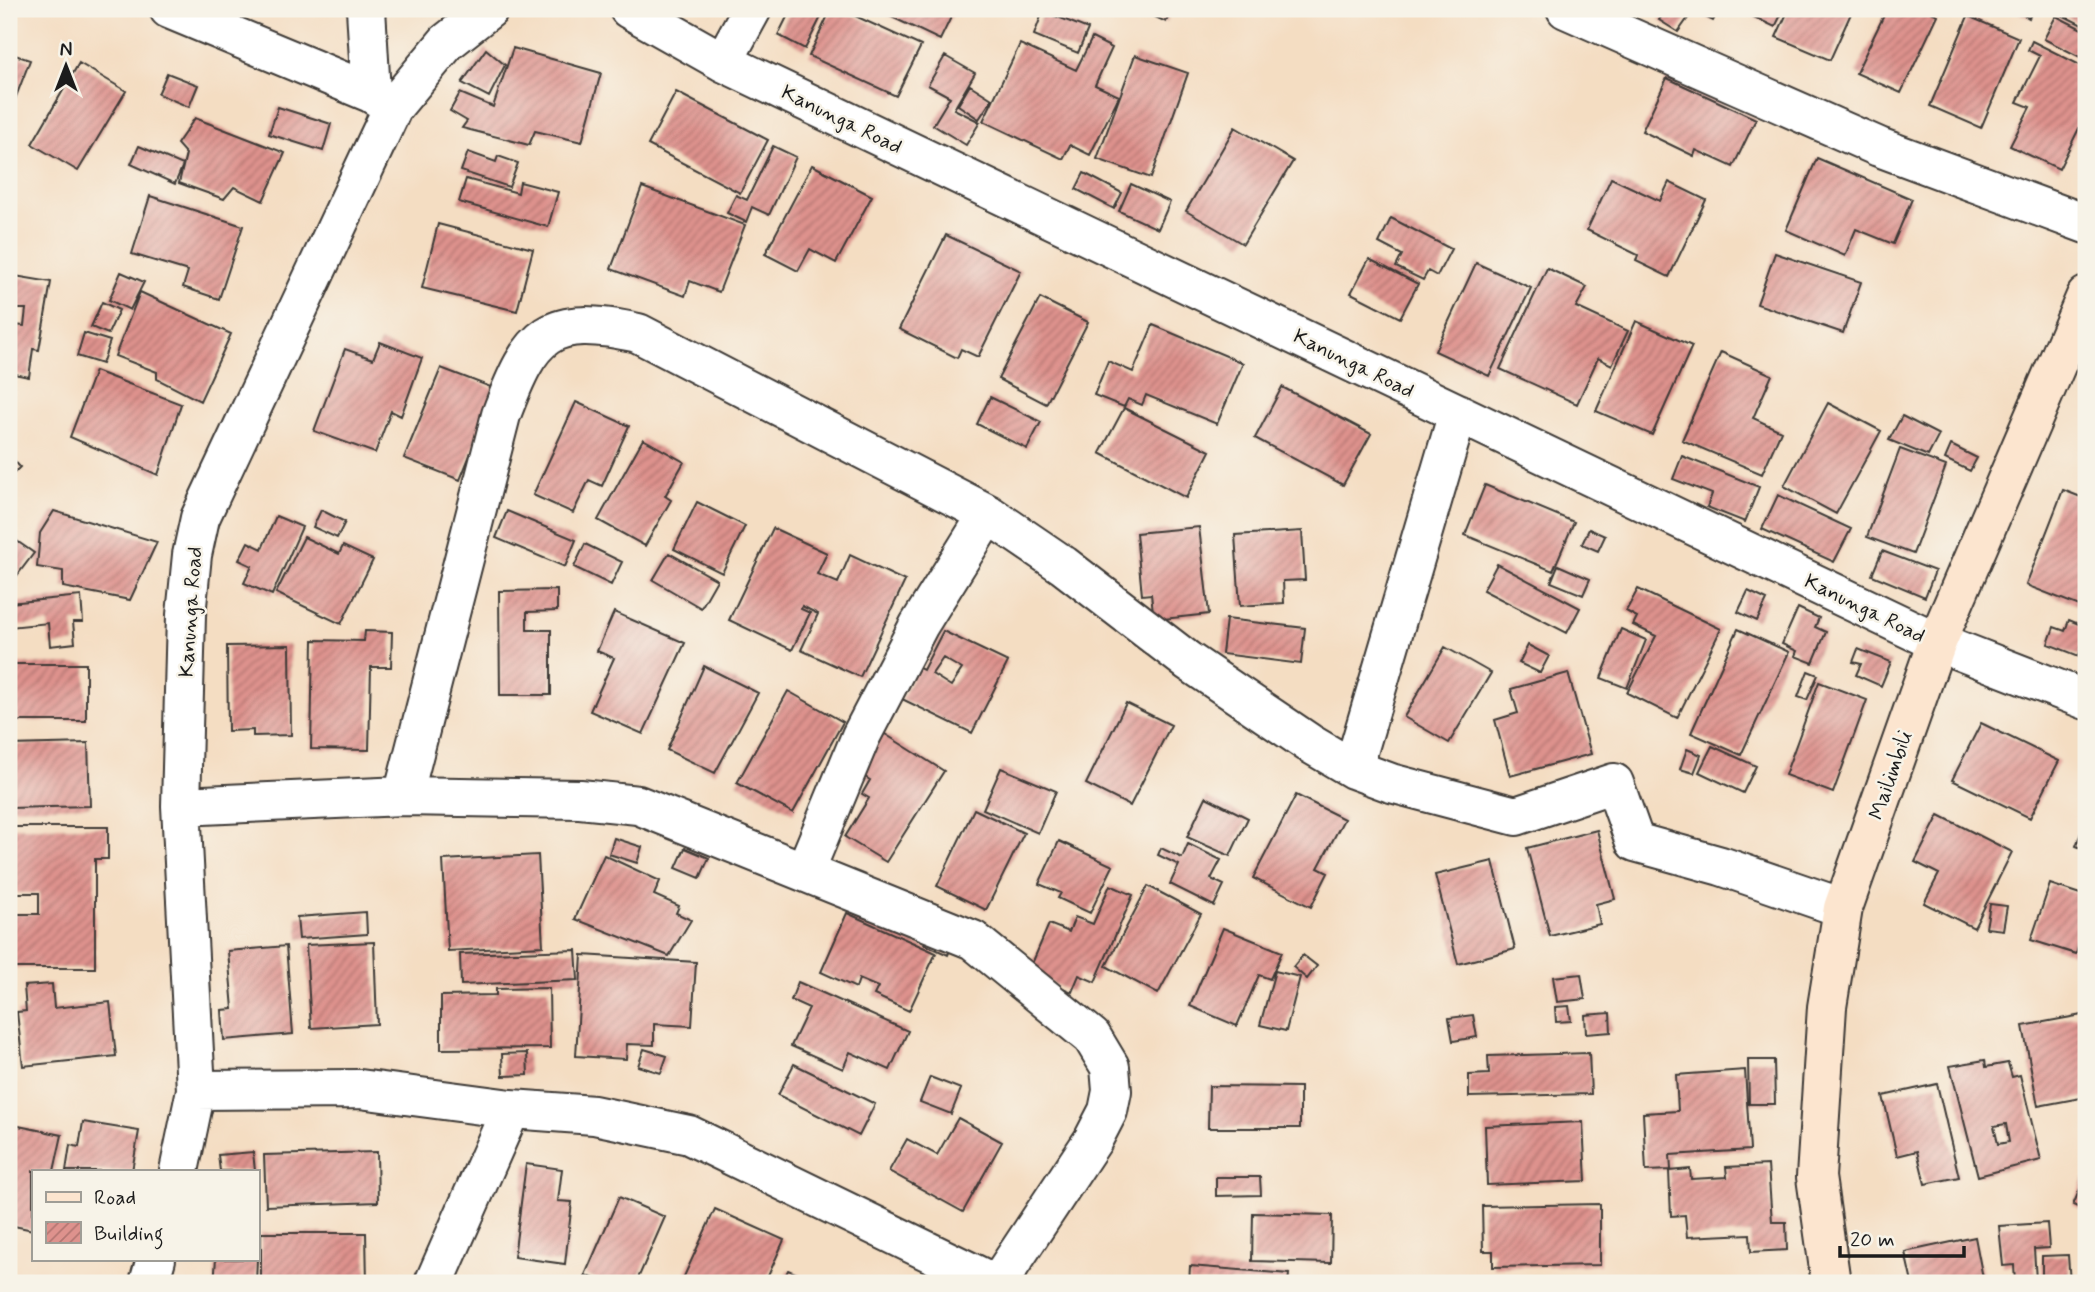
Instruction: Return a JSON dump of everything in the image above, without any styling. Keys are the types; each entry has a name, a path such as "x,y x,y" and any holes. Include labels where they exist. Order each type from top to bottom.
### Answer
{"street":[{"path":"169,9 382,100"},
{"path":"366,9 382,100"},
{"name":"Kanunga Road","path":"179,1170 196,1090 181,806 186,615 192,555 200,518 382,100 489,9"},
{"name":"Kanunga Road","path":"629,9 723,62 1937,642 2086,701"},
{"path":"723,62 752,9"},
{"path":"1566,9 1879,147 2086,223"},
{"name":"Mailimbili","path":"1831,1283 1816,1177 1828,1007 1843,908 1937,642 2086,296"},
{"path":"403,796 501,415 516,376 531,350 545,336 568,325 597,324 638,333 988,514 1063,565 1188,661 1353,769 1391,783 1516,816 1614,783 1635,842 1720,866 1843,908"},
{"path":"1353,769 1458,413"},
{"path":"805,871 861,736 919,625 988,514"},
{"path":"181,806 403,796 580,799 638,805 973,940 1092,1037 1110,1067 1112,1091 1108,1111 1093,1140 995,1283 689,1135 593,1115 511,1109 360,1089 196,1090"},
{"path":"434,1283 511,1109"},
{"path":"149,1283 156,1260"}],"building":[{"path":"791,9 825,9 805,49 778,35"},
{"path":"831,9 840,9 921,46 896,96 809,56"},
{"path":"875,9 955,9 940,40"},
{"path":"1047,9 1070,9 1067,17"},
{"path":"1138,9 1172,9 1166,22"},
{"path":"1667,9 1673,9 1688,18 1678,32 1659,20"},
{"path":"1690,9 1719,9 1713,21"},
{"path":"1758,9 1784,9 1775,27 1754,17"},
{"path":"1789,9 1853,9 1830,60 1776,37"},
{"path":"1887,9 1925,9 1938,15 1901,93 1856,73"},
{"path":"2033,9 2029,18 2017,11"},
{"path":"2050,9 2086,9 2086,27"},
{"path":"1043,11 1088,29 1078,53 1034,35"},
{"path":"1968,16 2019,38 1981,128 1930,106"},
{"path":"2056,16 2086,31 2086,60 2044,39"},
{"path":"1092,38 1112,48 1095,85 1119,96 1090,155 1070,145 1063,159 983,121 1020,44 1076,70"},
{"path":"2032,41 2086,68 2086,114 2059,169 2010,146 2030,107 2017,102 2040,56 2028,50"},
{"path":"513,48 601,73 582,142 535,131 529,145 462,128 467,121 450,111 460,93 493,107"},
{"path":"486,49 505,65 489,97 462,83"},
{"path":"9,53 30,60 9,115"},
{"path":"1135,55 1188,73 1151,178 1097,159"},
{"path":"945,56 975,73 954,109 980,122 966,145 933,125 950,97 928,85"},
{"path":"79,63 126,91 78,171 32,144"},
{"path":"167,73 198,85 189,107 158,94"},
{"path":"1667,78 1756,119 1733,167 1696,150 1694,156 1642,131"},
{"path":"970,85 992,99 979,119 958,105"},
{"path":"676,92 768,140 740,193 648,145"},
{"path":"278,107 331,124 323,151 269,134"},
{"path":"195,118 285,153 263,201 234,187 224,199 179,183 186,154 177,144"},
{"path":"1235,127 1293,161 1243,244 1186,211"},
{"path":"139,146 183,165 175,184 131,164"},
{"path":"773,146 796,157 769,215 752,207 746,222 727,213 736,195 747,200"},
{"path":"468,152 496,162 498,156 518,163 509,187 461,171"},
{"path":"1817,158 1912,199 1893,244 1856,229 1845,256 1786,230"},
{"path":"812,165 872,196 836,263 810,249 798,271 765,254"},
{"path":"1084,173 1122,193 1114,209 1076,189"},
{"path":"1611,178 1660,201 1669,182 1706,200 1669,277 1636,261 1638,255 1587,230"},
{"path":"466,179 518,193 520,182 558,192 548,227 459,202"},
{"path":"1131,184 1170,202 1158,229 1119,211"},
{"path":"642,187 745,225 719,292 690,281 685,296 611,269"},
{"path":"150,196 243,226 219,299 183,287 188,271 132,254"},
{"path":"1391,218 1451,249 1437,276 1428,271 1423,280 1396,267 1402,255 1379,243"},
{"path":"438,224 533,249 517,311 422,288"},
{"path":"946,235 1021,271 978,357 961,349 957,358 899,329"},
{"path":"1775,253 1861,282 1843,333 1757,304"},
{"path":"1369,259 1418,284 1400,318 1351,293"},
{"path":"1476,263 1531,288 1489,376 1435,351"},
{"path":"1547,268 1587,287 1576,307 1628,331 1612,365 1598,358 1577,404 1500,369"},
{"path":"121,272 144,282 130,310 109,300"},
{"path":"9,275 51,282 39,350 33,349 29,377 9,373","holes":["14,309 26,309 24,326 13,325"]},
{"path":"140,292 231,334 200,401 157,379 157,372 115,356"},
{"path":"1040,298 1088,322 1046,404 998,379"},
{"path":"102,302 119,310 108,334 91,327"},
{"path":"1636,321 1692,346 1652,435 1596,411"},
{"path":"1153,325 1243,363 1217,424 1146,395 1142,405 1128,399 1124,407 1094,395 1108,361 1133,372"},
{"path":"84,333 110,341 102,364 77,356"},
{"path":"380,342 422,358 401,416 391,411 375,453 314,431 345,349 373,359"},
{"path":"1721,352 1772,375 1753,418 1781,431 1762,474 1682,440"},
{"path":"441,368 496,389 460,480 404,458"},
{"path":"95,371 181,404 158,475 70,437"},
{"path":"1282,387 1371,434 1343,485 1255,438"},
{"path":"990,397 1041,422 1027,449 977,424"},
{"path":"576,402 629,426 602,486 589,480 573,513 533,495"},
{"path":"1828,403 1881,431 1836,514 1784,486"},
{"path":"1124,408 1210,451 1186,498 1100,453"},
{"path":"1902,416 1939,435 1928,456 1889,440"},
{"path":"643,439 684,462 665,496 671,500 645,546 598,520"},
{"path":"1951,445 1977,458 1970,471 1945,459"},
{"path":"1900,449 1946,466 1913,554 1867,537"},
{"path":"9,455 20,467 9,478"},
{"path":"1682,456 1759,487 1745,522 1707,507 1712,494 1673,479"},
{"path":"1485,485 1574,522 1553,571 1465,535"},
{"path":"2063,490 2086,499 2086,596 2082,607 2026,585"},
{"path":"1778,495 1851,529 1834,562 1762,529"},
{"path":"697,502 745,526 722,573 674,549"},
{"path":"321,510 345,522 337,538 313,527"},
{"path":"54,511 157,542 130,600 63,587 63,571 37,567 40,533"},
{"path":"507,511 576,540 565,567 496,538"},
{"path":"276,516 302,527 272,595 244,583 252,566 239,560 248,542 262,549"},
{"path":"1199,527 1209,614 1154,620 1151,594 1142,595 1136,533"},
{"path":"773,528 827,553 817,574 838,583 850,555 905,581 860,677 801,650 818,614 802,606 801,609 810,613 792,650 729,620"},
{"path":"1589,529 1605,536 1598,551 1582,544"},
{"path":"1302,531 1305,580 1283,581 1284,603 1240,606 1235,535"},
{"path":"304,537 339,554 343,546 373,560 341,624 276,593"},
{"path":"14,539 34,553 9,586 9,546"},
{"path":"585,544 622,562 611,585 574,567"},
{"path":"1882,551 1935,571 1925,597 1872,575"},
{"path":"669,553 717,580 701,608 653,580"},
{"path":"1497,564 1580,608 1567,633 1483,590"},
{"path":"1558,565 1590,579 1583,595 1551,582"},
{"path":"1638,589 1721,629 1677,718 1627,693 1656,636 1633,625 1637,617 1626,611"},
{"path":"557,590 557,611 527,612 527,630 551,630 551,695 500,695 499,591"},
{"path":"1748,591 1767,600 1757,621 1738,612"},
{"path":"81,596 83,622 73,622 75,643 50,646 48,623 10,627 9,603"},
{"path":"1798,608 1819,618 1815,627 1826,632 1813,663 1795,656 1797,651 1782,644"},
{"path":"614,612 685,643 643,734 590,711 614,658 597,651"},
{"path":"1226,619 1305,628 1301,664 1222,654"},
{"path":"2069,620 2086,627 2079,656 2048,644 2054,627 2065,631"},
{"path":"1621,629 1646,640 1627,688 1601,678"},
{"path":"1738,629 1789,652 1741,755 1691,733"},
{"path":"365,631 392,632 391,667 371,667 369,750 311,749 313,640 364,641"},
{"path":"943,631 1008,662 972,733 902,699 917,667 923,670","holes":["943,658 962,669 951,686 932,674"]},
{"path":"290,645 291,735 253,736 253,730 228,731 227,646"},
{"path":"1528,645 1549,656 1540,673 1519,663"},
{"path":"1445,647 1491,673 1449,743 1404,717"},
{"path":"1858,649 1891,662 1881,686 1856,675 1861,664 1853,662"},
{"path":"9,664 86,664 86,721 17,721 17,711 9,711"},
{"path":"704,666 758,693 715,773 667,750"},
{"path":"1808,671 1818,675 1807,700 1798,697"},
{"path":"1568,673 1591,754 1510,776 1495,720 1518,713 1511,689"},
{"path":"1819,682 1867,700 1833,793 1785,775"},
{"path":"788,691 843,722 793,813 737,783"},
{"path":"1126,703 1171,725 1130,806 1086,784"},
{"path":"9,712 16,713 15,738 9,738"},
{"path":"1981,723 2059,761 2030,818 1952,780"},
{"path":"877,729 944,771 886,862 845,837 869,798 862,794 870,780 852,769"},
{"path":"88,743 90,806 9,808 9,745"},
{"path":"1712,746 1756,766 1743,793 1699,772"},
{"path":"1687,749 1701,755 1694,773 1680,769"},
{"path":"1001,768 1056,791 1038,833 983,809"},
{"path":"1296,795 1344,819 1318,868 1328,873 1311,907 1253,878"},
{"path":"1206,797 1248,818 1230,856 1187,837"},
{"path":"974,809 1024,833 986,910 937,886"},
{"path":"1939,815 2012,852 1974,928 1924,903 1939,874 1915,862"},
{"path":"2086,819 2086,850 2076,846"},
{"path":"9,827 108,827 108,859 95,859 95,968 9,968 9,914 39,914 39,893 9,893"},
{"path":"1597,830 1615,899 1596,904 1600,924 1550,936 1527,848"},
{"path":"614,838 642,847 637,863 609,854"},
{"path":"1059,841 1113,866 1090,913 1058,898 1061,893 1039,884"},
{"path":"1188,844 1221,860 1211,879 1224,885 1214,906 1170,884 1179,865 1158,855 1161,848 1182,858"},
{"path":"685,848 709,858 700,878 676,868"},
{"path":"538,855 543,946 448,951 443,860"},
{"path":"604,855 660,881 654,895 679,906 676,913 691,920 669,956 575,919"},
{"path":"1493,861 1515,949 1458,964 1435,875"},
{"path":"2050,884 2086,896 2086,922 2076,954 2031,940"},
{"path":"1110,885 1133,895 1095,982 1079,975 1072,992 1028,973 1049,924 1069,932 1075,917 1093,924"},
{"path":"1148,886 1201,914 1158,994 1106,966"},
{"path":"1990,904 2007,906 2003,930 1986,928"},
{"path":"366,912 367,934 299,939 297,917"},
{"path":"847,913 936,953 909,1011 874,995 878,987 859,979 856,988 821,972"},
{"path":"932,928 955,939 948,955 924,944"},
{"path":"1223,928 1282,952 1270,979 1259,975 1237,1026 1190,1006"},
{"path":"374,942 377,1024 311,1028 306,945"},
{"path":"286,946 293,1034 224,1040 222,1010 233,1009 228,951"},
{"path":"576,950 578,980 461,985 460,954"},
{"path":"582,955 696,962 692,1026 654,1024 654,1045 627,1044 626,1059 576,1056"},
{"path":"1303,955 1317,966 1307,979 1293,967"},
{"path":"1275,971 1300,977 1286,1031 1260,1025"},
{"path":"1581,974 1585,999 1557,1002 1553,977"},
{"path":"798,982 908,1031 890,1070 850,1052 843,1069 791,1046 809,1008 791,1000"},
{"path":"52,984 54,1008 110,1002 116,1056 23,1066 17,1012 26,1011 24,986"},
{"path":"549,988 550,1048 441,1049 441,996 496,995 496,989"},
{"path":"1569,1006 1571,1021 1556,1022 1555,1007"},
{"path":"1610,1013 1611,1032 1586,1034 1585,1015"},
{"path":"1473,1015 1477,1037 1453,1041 1449,1018"},
{"path":"2082,1015 2086,1037 2086,1097 2038,1106 2023,1026"},
{"path":"644,1049 667,1056 661,1073 638,1066"},
{"path":"527,1053 528,1075 503,1076 502,1054"},
{"path":"1589,1053 1591,1094 1469,1097 1469,1075 1489,1074 1488,1056"},
{"path":"1748,1060 1774,1060 1775,1104 1749,1104"},
{"path":"1985,1060 1986,1067 2008,1063 2012,1077 2020,1075 2041,1160 1978,1176 1950,1066","holes":["2006,1124 2009,1142 1998,1144 1994,1126"]},
{"path":"794,1064 875,1104 859,1136 778,1095"},
{"path":"1745,1070 1750,1150 1670,1155 1671,1170 1646,1171 1643,1113 1678,1111 1676,1075"},
{"path":"930,1077 961,1089 951,1114 920,1102"},
{"path":"1937,1084 1959,1177 1925,1184 1917,1151 1897,1156 1883,1096"},
{"path":"1209,1086 1300,1087 1300,1128 1208,1128"},
{"path":"958,1118 1002,1142 963,1212 889,1171 907,1139 937,1155"},
{"path":"83,1122 139,1131 132,1170 66,1170 70,1145 79,1147"},
{"path":"1583,1122 1586,1181 1487,1185 1485,1126"},
{"path":"9,1124 62,1135 54,1170 32,1170 32,1230 9,1225"},
{"path":"253,1152 255,1170 220,1170 218,1155"},
{"path":"377,1152 378,1202 266,1206 264,1155"},
{"path":"526,1164 562,1169 558,1201 572,1202 565,1264 514,1257"},
{"path":"1768,1165 1772,1222 1786,1222 1787,1250 1751,1252 1750,1234 1687,1237 1685,1215 1671,1216 1669,1171 1690,1169 1691,1179 1727,1177 1726,1167"},
{"path":"2086,1175 2086,1211 2073,1205"},
{"path":"1216,1177 1260,1177 1261,1195 1216,1196"},
{"path":"619,1197 665,1217 636,1283 605,1283 585,1275"},
{"path":"1600,1204 1600,1265 1493,1267 1493,1251 1483,1251 1482,1206"},
{"path":"715,1209 784,1240 765,1283 681,1283"},
{"path":"1253,1213 1332,1215 1331,1263 1252,1261"},
{"path":"2047,1223 2049,1248 2034,1249 2036,1280 2015,1282 2014,1265 2003,1266 1999,1226"},
{"path":"261,1233 366,1233 367,1283 261,1283"},
{"path":"1975,1237 1984,1283 1912,1283 1905,1252"},
{"path":"2068,1255 2070,1283 2042,1283 2042,1256"},
{"path":"216,1260 257,1260 256,1283 214,1283"},
{"path":"1190,1266 1289,1274 1288,1283 1189,1283"},
{"path":"788,1270 818,1283 782,1283"},
{"path":"1295,1280 1332,1281 1332,1283 1295,1283"}]}
